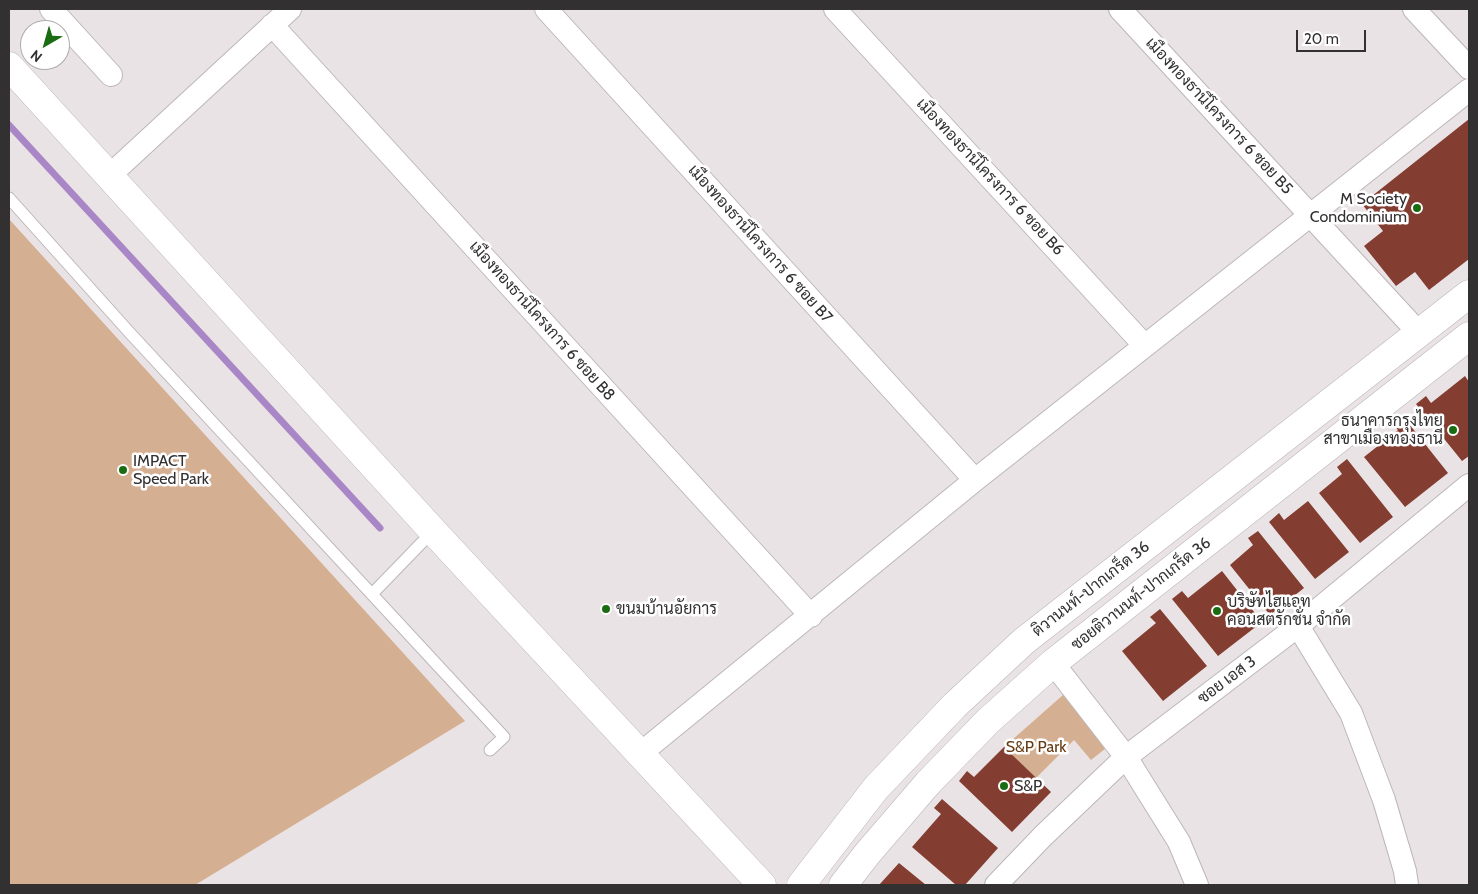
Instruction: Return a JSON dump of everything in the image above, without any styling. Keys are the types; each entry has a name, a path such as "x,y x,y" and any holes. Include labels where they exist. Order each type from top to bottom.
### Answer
{"street":[{"path":"51,9 111,75"},
{"path":"109,176 290,9"},
{"name":"เมืองทองธานีโครงการ 6 ซอย B7","path":"546,9 975,480"},
{"name":"เมืองทองธานีโครงการ 6 ซอย B6","path":"835,9 1145,346"},
{"name":"เมืองทองธานีโครงการ 6 ซอย B5","path":"1120,9 1419,333"},
{"path":"1414,9 1469,68"},
{"name":"เมืองทองธานีโครงการ 6 ซอย B8","path":"272,25 811,616"},
{"path":"9,66 433,531 762,885"},
{"path":"641,753 811,616 975,480 1312,216 1469,90"},
{"path":"1419,333 1469,294"},
{"name":"ติวานนท์-ปากเกร็ด 36","path":"800,885 876,788 955,705 1024,641 1419,333"},
{"name":"ซอยติวานนท์-ปากเกร็ด 36","path":"842,885 928,782 988,721 1053,663 1469,336"},
{"name":"ซอย เอส 3","path":"996,885 1043,836 1126,757 1298,626 1467,493"},
{"path":"1298,626 1351,714 1384,800 1405,871 1407,885"},
{"path":"1053,663 1126,757 1179,842 1196,885"}],"lane":[{"path":"9,198 129,332 504,737 490,750"},
{"path":"372,593 433,531"}],"green space":[{"name":"IMPACT Speed Park","path":"9,219 465,721 195,885 9,885"},
{"name":"S&P Park","path":"1072,687 1115,741 1091,760 1074,740 1036,778 1004,747"}],"building":[{"name":"M Society Condominium","path":"1469,119 1469,259 1429,290 1415,272 1396,286 1364,246 1383,231 1362,204"},
{"name":"ธนาคารกรุงไทย สาขาเมืองทองธานี","path":"1465,376 1469,382 1469,456 1462,461 1416,404 1426,396 1431,403"},
{"path":"1402,415 1448,473 1405,507 1364,457 1398,430 1392,423"},
{"path":"1347,459 1393,517 1360,543 1319,493 1342,474 1337,467"},
{"path":"1308,501 1349,552 1315,579 1269,522 1279,513 1284,520"},
{"path":"1258,531 1304,588 1270,615 1230,565 1253,545 1248,538"},
{"name":"บริษัทไฮแอท คอนสตรักชั่น จำกัด","path":"1222,571 1262,622 1218,656 1172,599 1182,591 1188,598"},
{"path":"1160,609 1207,666 1163,701 1122,651 1156,623 1150,617"},
{"name":"S&P","path":"1004,747 1051,792 1012,832 959,781 967,771 974,777"},
{"path":"942,799 998,848 965,885 956,885 912,847 941,814 934,808"},
{"path":"899,863 926,885 879,885"}],"waterway":[{"path":"9,125 380,528"}],"place":[{"name":"M Society Condominium","path":"1417,208"},
{"name":"ธนาคารกรุงไทย สาขาเมืองทองธานี","path":"1453,430"},
{"name":"IMPACT Speed Park","path":"123,470"},
{"name":"ขนมบ้านอัยการ","path":"606,609"},
{"name":"บริษัทไฮแอท คอนสตรักชั่น จำกัด","path":"1217,611"},
{"name":"S&P","path":"1004,786"}]}
